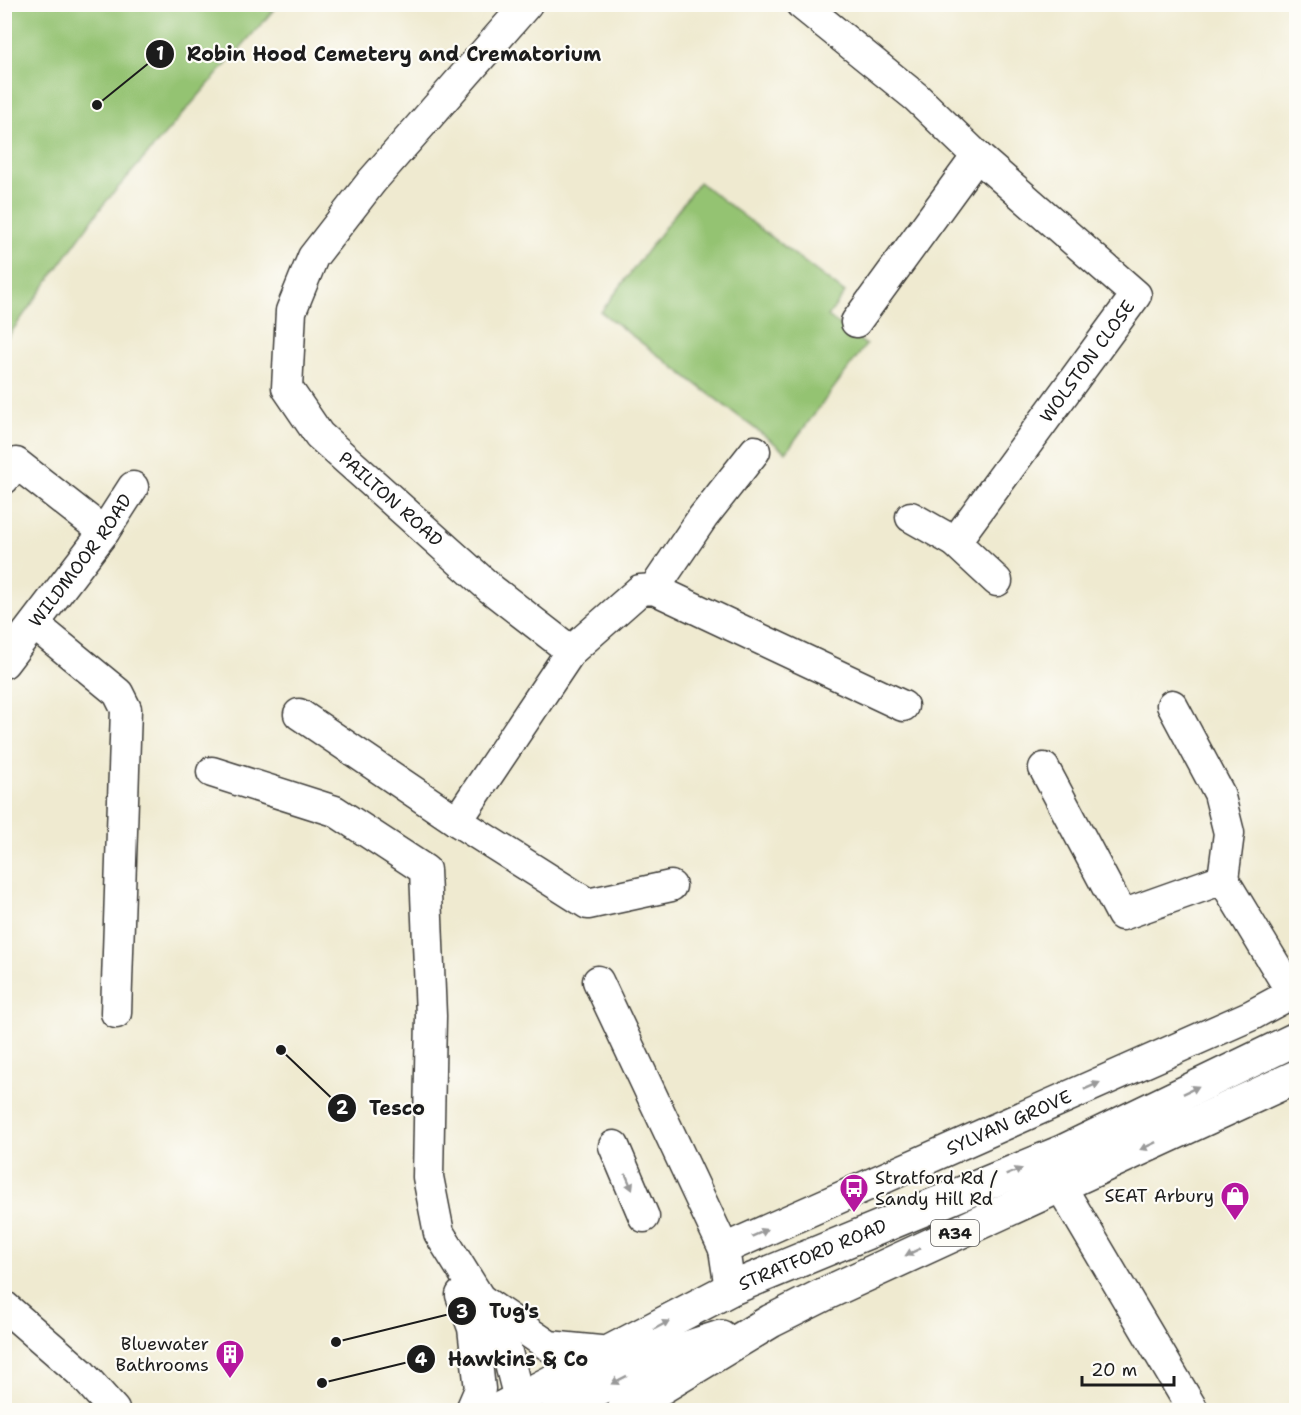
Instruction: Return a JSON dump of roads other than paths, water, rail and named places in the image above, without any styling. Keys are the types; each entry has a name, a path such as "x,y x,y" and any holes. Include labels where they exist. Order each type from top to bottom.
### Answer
{"highway":[{"name":"STRATFORD ROAD","path":"514,1407 610,1352 730,1289 1062,1152 1296,1039"},
{"name":"STRATFORD ROAD","path":"624,1410 771,1321 928,1245 1061,1187 1296,1077"},
{"path":"558,1410 674,1352 771,1321"}],"street":[{"name":"PAILTON ROAD","path":"527,4 372,181 313,257 291,311 287,388 319,435 491,589 571,651"},
{"name":"WOLSTON CLOSE","path":"801,4 916,97 976,156 1136,295 955,542"},
{"path":"856,322 957,186 976,156"},
{"path":"654,589 703,517 755,451"},
{"path":"4,479 16,463 104,532"},
{"name":"WILDMOOR ROAD","path":"4,663 35,626 104,532 133,487"},
{"path":"911,517 955,542 997,581"},
{"path":"457,821 571,651 640,590 654,589 903,706"},
{"path":"35,626 118,693 126,709 116,1012"},
{"path":"1172,705 1219,793 1229,833 1223,879 1294,992"},
{"path":"299,714 457,821 588,904 671,886"},
{"path":"1044,768 1122,915 1223,879"},
{"path":"212,772 335,812 425,870 431,1016 429,1177 439,1233 472,1328 480,1389 471,1410"},
{"path":"598,981 724,1249 730,1289"},
{"name":"SYLVAN GROVE","path":"724,1249 1251,1015 1294,992"},
{"path":"614,1146 644,1217"},
{"path":"1061,1187 1193,1410"},
{"path":"439,1233 480,1299 507,1352 514,1407"},
{"path":"480,1299 549,1346 610,1352"},
{"path":"4,1306 81,1373 114,1410"}],"place":[{"name":"Robin Hood Cemetery and Crematorium","path":"97,105"},
{"name":"Tesco","path":"281,1050"},
{"name":"Stratford Rd / Sandy Hill Rd","path":"854,1214"},
{"name":"SEAT Arbury","path":"1235,1222"},
{"name":"Tug's","path":"336,1342"},
{"name":"Bluewater Bathrooms","path":"230,1380"},
{"name":"Hawkins & Co","path":"322,1383"}]}
